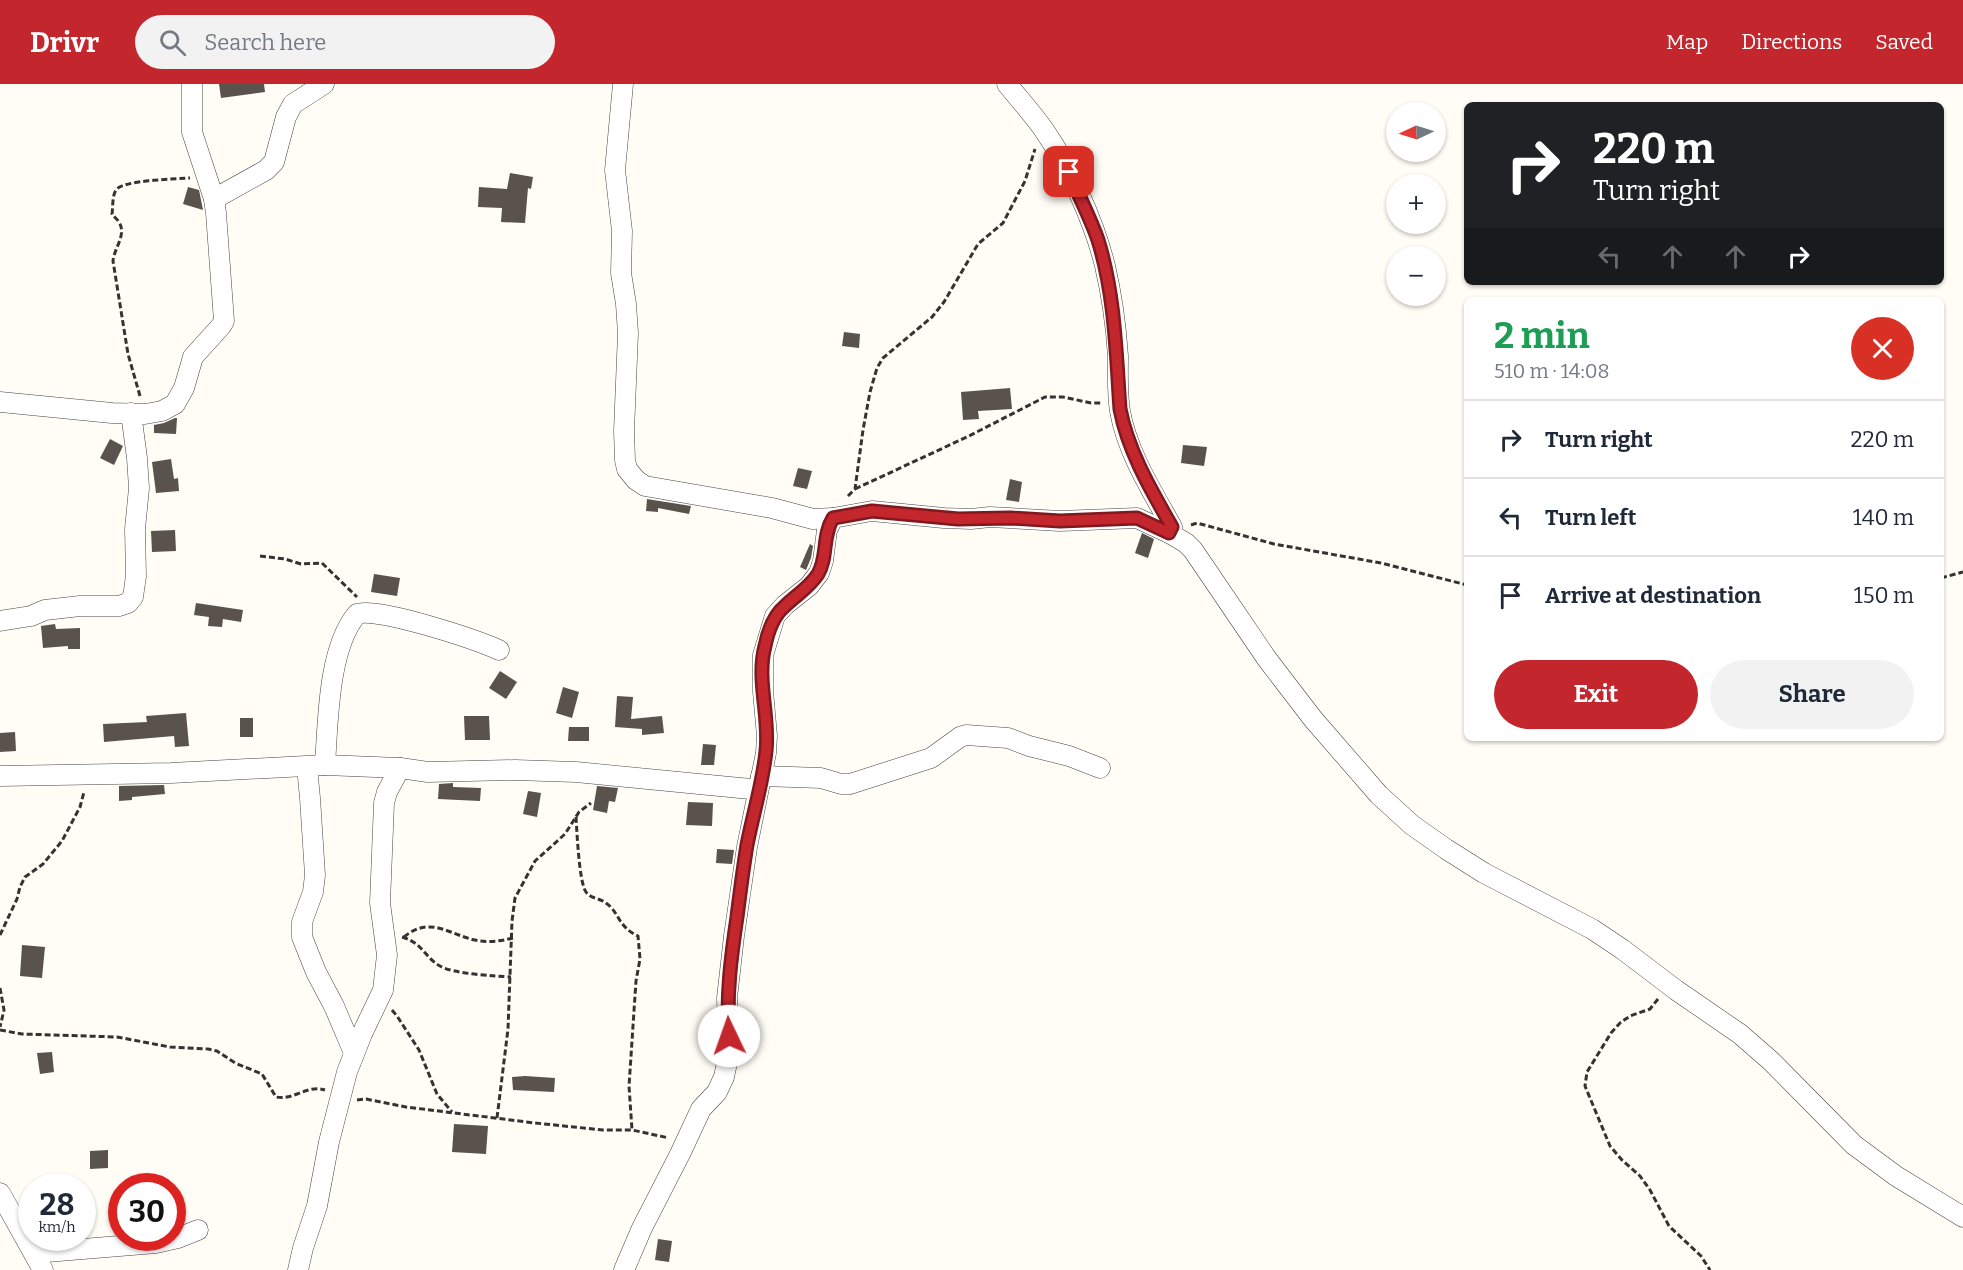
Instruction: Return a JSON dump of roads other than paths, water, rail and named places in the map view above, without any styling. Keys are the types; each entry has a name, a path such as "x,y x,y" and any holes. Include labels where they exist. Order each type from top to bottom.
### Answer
{"street":[{"path":"0,402 146,414 162,411 175,404 184,388 192,357 223,324 220,255 214,199 192,132 192,84"},
{"path":"214,199 266,170 274,162 286,117 293,104 324,84"},
{"path":"623,84 615,170 622,231 621,273 628,333 625,460 627,469 636,480 645,486 772,508 813,519 872,511 962,519 1060,521 1137,518 1169,533 1193,550 1267,659 1313,719 1379,795 1412,825 1484,873 1592,929 1740,1034 1771,1060 1854,1144 1896,1176 1963,1217"},
{"path":"1007,84 1045,130 1069,172 1091,221 1103,258 1114,319 1120,412 1130,444 1150,488 1172,527 1169,533"},
{"path":"0,621 31,616 45,610 80,606 119,606 128,603 133,597 136,576 135,529 139,488 131,413"},
{"path":"624,1270 642,1228 701,1109 720,1088 726,1068 729,1048 727,998 733,946 747,847 766,753 767,736 762,672 765,645 776,616 785,605 809,586 819,573 824,561 827,531 833,518"},
{"path":"354,1053 334,1006 315,972 302,937 302,922 313,892 315,875 310,798 331,684 350,625 357,614 363,612 443,630 499,650"},
{"path":"0,776 171,773 316,766 400,768 446,772 515,770 576,772 753,789 760,781 821,778 841,784 850,784 931,758 966,735 1008,738 1100,768"},
{"path":"298,1270 317,1206 329,1142 347,1072 383,990 395,935 380,903 384,803 387,792 400,768"},
{"path":"0,1193 39,1262 156,1243 198,1230"}]}
